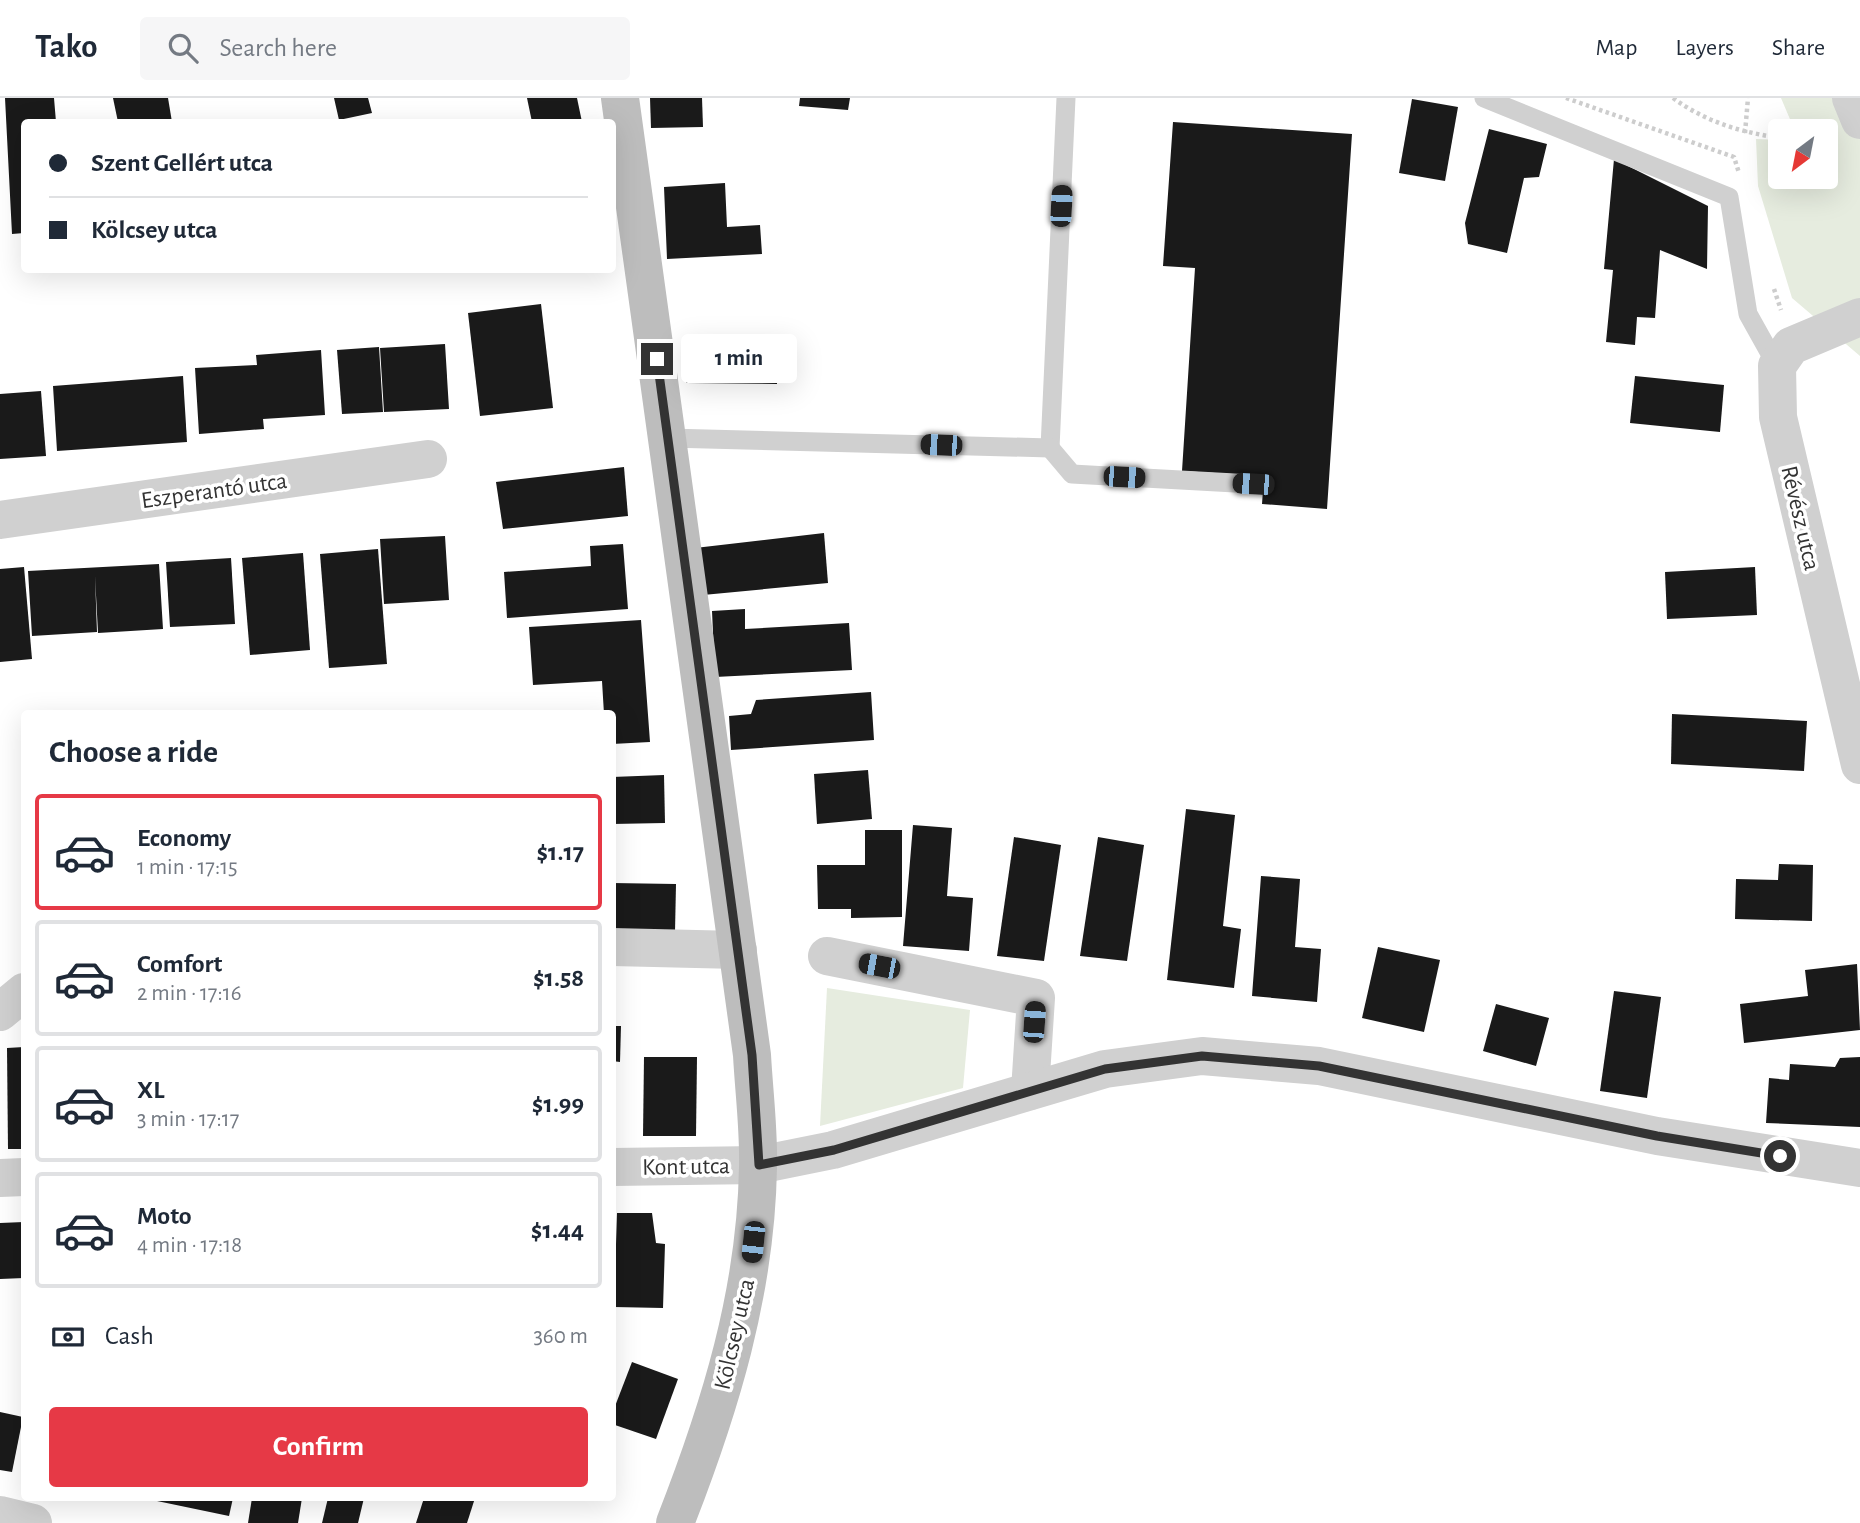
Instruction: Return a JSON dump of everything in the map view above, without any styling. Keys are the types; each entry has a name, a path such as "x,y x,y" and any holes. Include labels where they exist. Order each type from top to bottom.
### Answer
{"main road":[{"name":"Kölcsey utca","path":"620,98 752,1055 759,1165 748,1284 733,1351 706,1442 676,1523"}],"street":[{"path":"1851,98 1860,120"},
{"path":"1777,366 1791,346 1860,317"},
{"name":"Révész utca","path":"1777,366 1778,417 1860,765"},
{"name":"Eszperantó utca","path":"0,520 428,459"},
{"path":"616,947 738,950"},
{"path":"827,956 1036,998 1030,1091"},
{"path":"0,1012 21,994"},
{"name":"Kont utca","path":"616,1167 759,1165 834,1150 1105,1069 1202,1056 1319,1066 1657,1136 1860,1168"},
{"path":"0,1178 21,1177"},
{"path":"0,1515 33,1523"}],"lane":[{"path":"1066,98 1050,449 1072,474 1253,484"},
{"path":"1484,98 1729,197 1748,314 1777,366"},
{"path":"668,438 1050,449"}],"path":[{"path":"1673,98 1698,116 1745,133 1768,136"},
{"path":"1745,133 1748,98"}],"shaded area":[{"path":"1781,98 1860,98 1860,356 1792,298 1758,186 1756,139 1768,140 1768,189 1838,189 1838,119 1790,119"},
{"path":"827,988 970,1010 963,1088 820,1126"}],"building":[{"path":"5,98 54,98 56,119 21,119 21,233 12,234"},
{"path":"113,98 168,98 172,119 117,119"},
{"path":"334,98 368,98 372,113 339,119"},
{"path":"527,98 577,98 581,119 531,119"},
{"path":"650,98 702,98 703,127 651,128"},
{"path":"800,98 850,98 848,110 799,106"},
{"path":"1412,99 1458,107 1445,181 1399,173"},
{"path":"1173,122 1352,134 1327,509 1262,504 1264,476 1182,471 1195,268 1163,266"},
{"path":"1489,129 1547,144 1539,177 1524,178 1507,253 1468,244 1465,223"},
{"path":"1614,159 1708,206 1707,269 1660,250 1655,318 1637,317 1635,345 1606,342 1613,270 1604,269"},
{"path":"725,183 727,227 760,225 762,254 667,259 664,187"},
{"path":"541,304 553,408 480,416 468,313"},
{"path":"445,344 449,409 384,412 380,348"},
{"path":"686,346 777,347 777,384 686,383"},
{"path":"379,347 383,412 342,414 337,350"},
{"path":"321,350 325,415 263,419 264,429 199,434 195,368 257,365 256,355"},
{"path":"183,376 187,442 57,451 53,386"},
{"path":"1635,376 1724,385 1720,432 1630,423"},
{"path":"41,391 46,456 0,459 0,394"},
{"path":"624,467 628,516 503,529 496,482"},
{"path":"824,533 828,583 703,595 695,548"},
{"path":"445,536 449,600 384,604 380,539"},
{"path":"623,544 628,609 507,618 504,572 591,566 590,546"},
{"path":"378,549 387,664 329,668 320,554"},
{"path":"303,553 310,650 250,655 242,558"},
{"path":"231,558 235,624 170,627 166,562"},
{"path":"159,564 163,629 98,633 95,576 97,632 32,636 28,571"},
{"path":"24,567 32,659 0,662 0,569"},
{"path":"1755,567 1757,615 1667,619 1665,572"},
{"path":"745,609 745,629 849,623 852,670 715,677 712,611"},
{"path":"641,620 650,742 616,744 616,710 604,710 602,681 533,685 529,627"},
{"path":"871,692 874,740 731,750 729,716 751,714 756,700"},
{"path":"1672,714 1807,721 1804,771 1671,764"},
{"path":"868,770 872,819 817,824 814,774"},
{"path":"664,775 665,823 616,824 616,777"},
{"path":"1186,809 1235,815 1223,926 1241,929 1234,988 1167,980"},
{"path":"913,825 952,828 947,896 973,898 969,951 903,946"},
{"path":"865,830 902,830 902,917 851,918 851,909 818,909 817,865 865,865"},
{"path":"1014,837 1061,845 1044,961 997,956"},
{"path":"1098,837 1144,845 1127,961 1080,956"},
{"path":"1779,864 1813,865 1812,921 1735,919 1736,879 1778,880"},
{"path":"1261,876 1300,879 1295,947 1321,949 1317,1002 1252,996"},
{"path":"616,883 676,884 675,932 616,931"},
{"path":"1378,947 1440,960 1424,1032 1362,1018"},
{"path":"1857,964 1860,1030 1744,1043 1740,1004 1808,996 1805,970"},
{"path":"1614,991 1661,997 1647,1098 1600,1091"},
{"path":"1496,1004 1549,1018 1536,1066 1483,1051"},
{"path":"616,1026 621,1026 620,1062 616,1062"},
{"path":"21,1047 21,1149 8,1149 7,1048"},
{"path":"644,1057 697,1057 696,1136 643,1136"},
{"path":"1860,1057 1860,1127 1766,1123 1769,1078 1789,1080 1790,1064 1835,1067 1840,1058"},
{"path":"617,1213 652,1213 656,1243 665,1244 663,1308 616,1307"},
{"path":"21,1222 21,1278 0,1279 0,1223"},
{"path":"632,1362 678,1379 656,1439 616,1425 616,1404"},
{"path":"0,1412 21,1417 21,1427 12,1472 0,1470"},
{"path":"157,1501 232,1501 229,1516"},
{"path":"252,1501 302,1501 298,1523 248,1523"},
{"path":"327,1501 363,1501 358,1523 322,1523"},
{"path":"423,1501 474,1501 467,1523 416,1523"}],"route":[{"path":"657,359 697,636 752,1055 759,1165 834,1150 1105,1069 1202,1056 1319,1066 1657,1136 1780,1156"}]}
